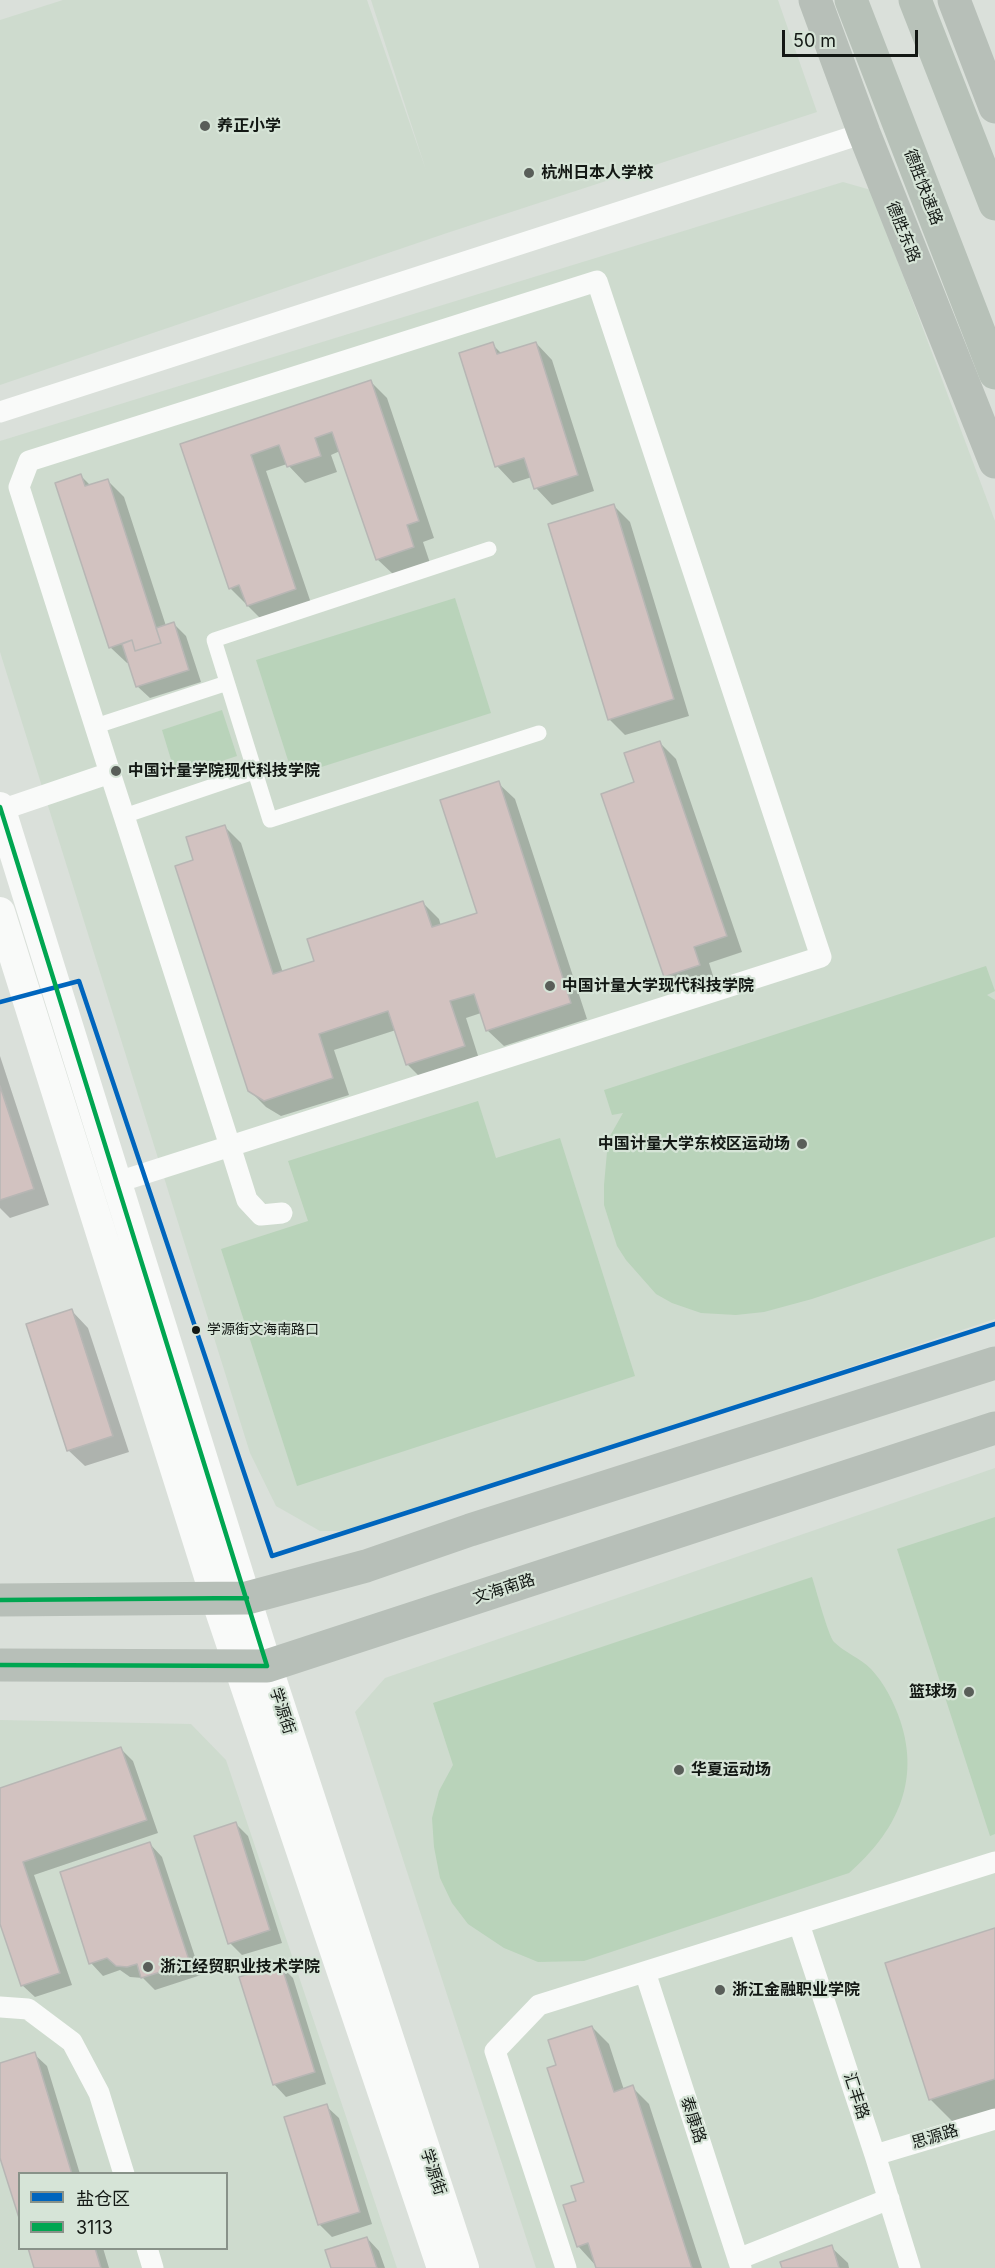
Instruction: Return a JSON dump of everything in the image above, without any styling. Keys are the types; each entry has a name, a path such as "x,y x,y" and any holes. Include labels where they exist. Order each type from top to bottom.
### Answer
{"highway":[{"name":"德胜快速路","path":"851,0 995,373"},
{"path":"915,0 995,204"}],"main road":[{"name":"德胜东路","path":"814,0 864,133 995,462"},
{"path":"955,9 995,107"},
{"name":"学源街","path":"0,808 118,1182 231,1598 465,2268"},
{"path":"0,912 231,1598"},
{"path":"0,1600 231,1598 366,1566 470,1530 995,1363"},
{"name":"文海南路","path":"0,1665 253,1666 995,1428"},
{"path":"253,1666 442,2268"}],"street":[{"path":"0,412 864,133"},
{"path":"118,1182 230,1146 821,957 597,281 29,461 19,487 96,726 110,773 230,1146 247,1200 261,1215 282,1213"},
{"path":"489,549 214,640 270,820 539,733"},
{"path":"96,726 227,683"},
{"path":"124,816 255,772"},
{"path":"0,808 110,773"},
{"path":"566,2268 495,2050 539,2005 995,1862"},
{"name":"汇丰路","path":"799,1924 910,2268"},
{"name":"泰康路","path":"645,1972 740,2264"},
{"path":"0,2007 27,2009 72,2042 99,2093 123,2172"},
{"name":"思源路","path":"875,2155 995,2119"},
{"path":"740,2264 889,2199"},
{"path":"148,2250 153,2268"}],"shaded area":[{"name":"养正小学","path":"63,0 367,0 426,170 371,0 778,0 817,112 447,233 0,385 0,20"},
{"name":"中国计量大学现代科技学院","path":"843,182 871,190 995,521 995,1319 355,1531 320,1531 276,1506 250,1453 0,652 0,441"},
{"name":"浙江金融职业学院","path":"995,1468 995,2268 536,2268 355,1712 385,1678"},
{"name":"浙江经贸职业技术学院","path":"0,1720 191,1724 226,1760 397,2268 0,2268"}],"green space":[{"path":"455,598 491,713 293,776 256,660"},
{"path":"222,710 237,756 176,776 162,730"},
{"name":"中国计量大学东校区运动场","path":"986,966 995,991 987,995 995,1000 995,1237 812,1299 764,1312 736,1315 701,1313 672,1303 656,1294 626,1260 617,1246 604,1205 610,1136 623,1113 612,1115 604,1090"},
{"path":"478,1101 496,1158 560,1138 635,1376 297,1486 221,1249 308,1221 288,1161"},
{"name":"篮球场","path":"995,1517 995,1834 990,1836 897,1549"},
{"name":"华夏运动场","path":"812,1577 831,1638 838,1646 867,1665 880,1680 898,1713 906,1743 908,1764 900,1804 880,1841 866,1857 849,1873 584,1961 538,1962 504,1948 468,1924 452,1903 440,1878 434,1847 432,1818 439,1791 453,1765 433,1703"}],"building":[{"path":"493,342 497,354 536,342 578,475 534,489 524,458 495,467 459,353"},
{"path":"371,380 419,521 407,525 414,547 376,560 332,432 315,438 321,456 287,467 279,445 251,455 296,589 247,606 239,585 229,589 180,444"},
{"path":"81,474 85,486 108,479 161,643 135,651 132,640 109,648 55,483"},
{"path":"614,504 674,699 608,720 548,524"},
{"path":"174,622 189,670 136,687 122,644 132,640 135,651 161,643 156,628"},
{"path":"660,741 727,936 694,947 700,965 664,977 601,794 634,782 624,753"},
{"path":"499,781 571,1003 486,1031 474,994 450,1001 465,1046 406,1065 388,1011 319,1034 333,1078 264,1101 248,1091 175,866 193,860 186,837 225,825 273,974 314,961 307,939 423,901 432,927 477,913 440,800"},
{"path":"0,1086 34,1189 0,1200"},
{"path":"72,1309 113,1436 67,1451 26,1324"},
{"path":"121,1747 147,1820 23,1862 60,1973 21,1986 0,1924 0,1788"},
{"path":"236,1822 270,1930 228,1944 194,1836"},
{"path":"150,1842 190,1963 141,1978 137,1964 127,1967 116,1966 107,1958 89,1964 60,1872"},
{"path":"995,1928 995,2079 929,2100 885,1963"},
{"path":"281,1964 315,2072 273,2085 239,1977"},
{"path":"592,2026 614,2092 633,2085 692,2268 596,2268 588,2243 577,2247 563,2205 576,2201 571,2186 584,2182 547,2068 556,2065 548,2040"},
{"path":"35,2052 71,2172 18,2172 18,2215 0,2158 0,2063"},
{"path":"327,2104 360,2212 318,2225 284,2117"},
{"path":"367,2237 377,2268 331,2268 325,2250"},
{"path":"832,2245 839,2268 782,2268 780,2262"},
{"path":"29,2250 96,2250 101,2268 34,2268"}],"transit line":[{"name":"3113","path":"0,807 267,1666 0,1665"},
{"name":"盐仓区","path":"0,1002 79,981 272,1556 995,1324"},
{"name":"3113","path":"0,1600 247,1598"}],"place":[{"name":"养正小学","path":"205,126"},
{"name":"杭州日本人学校","path":"529,173"},
{"name":"中国计量学院现代科技学院","path":"116,771"},
{"name":"中国计量大学现代科技学院","path":"550,986"},
{"name":"中国计量大学东校区运动场","path":"802,1144"},
{"name":"学源街文海南路口","path":"196,1330"},
{"name":"篮球场","path":"969,1692"},
{"name":"华夏运动场","path":"679,1770"},
{"name":"浙江经贸职业技术学院","path":"148,1967"},
{"name":"浙江金融职业学院","path":"720,1990"}]}
